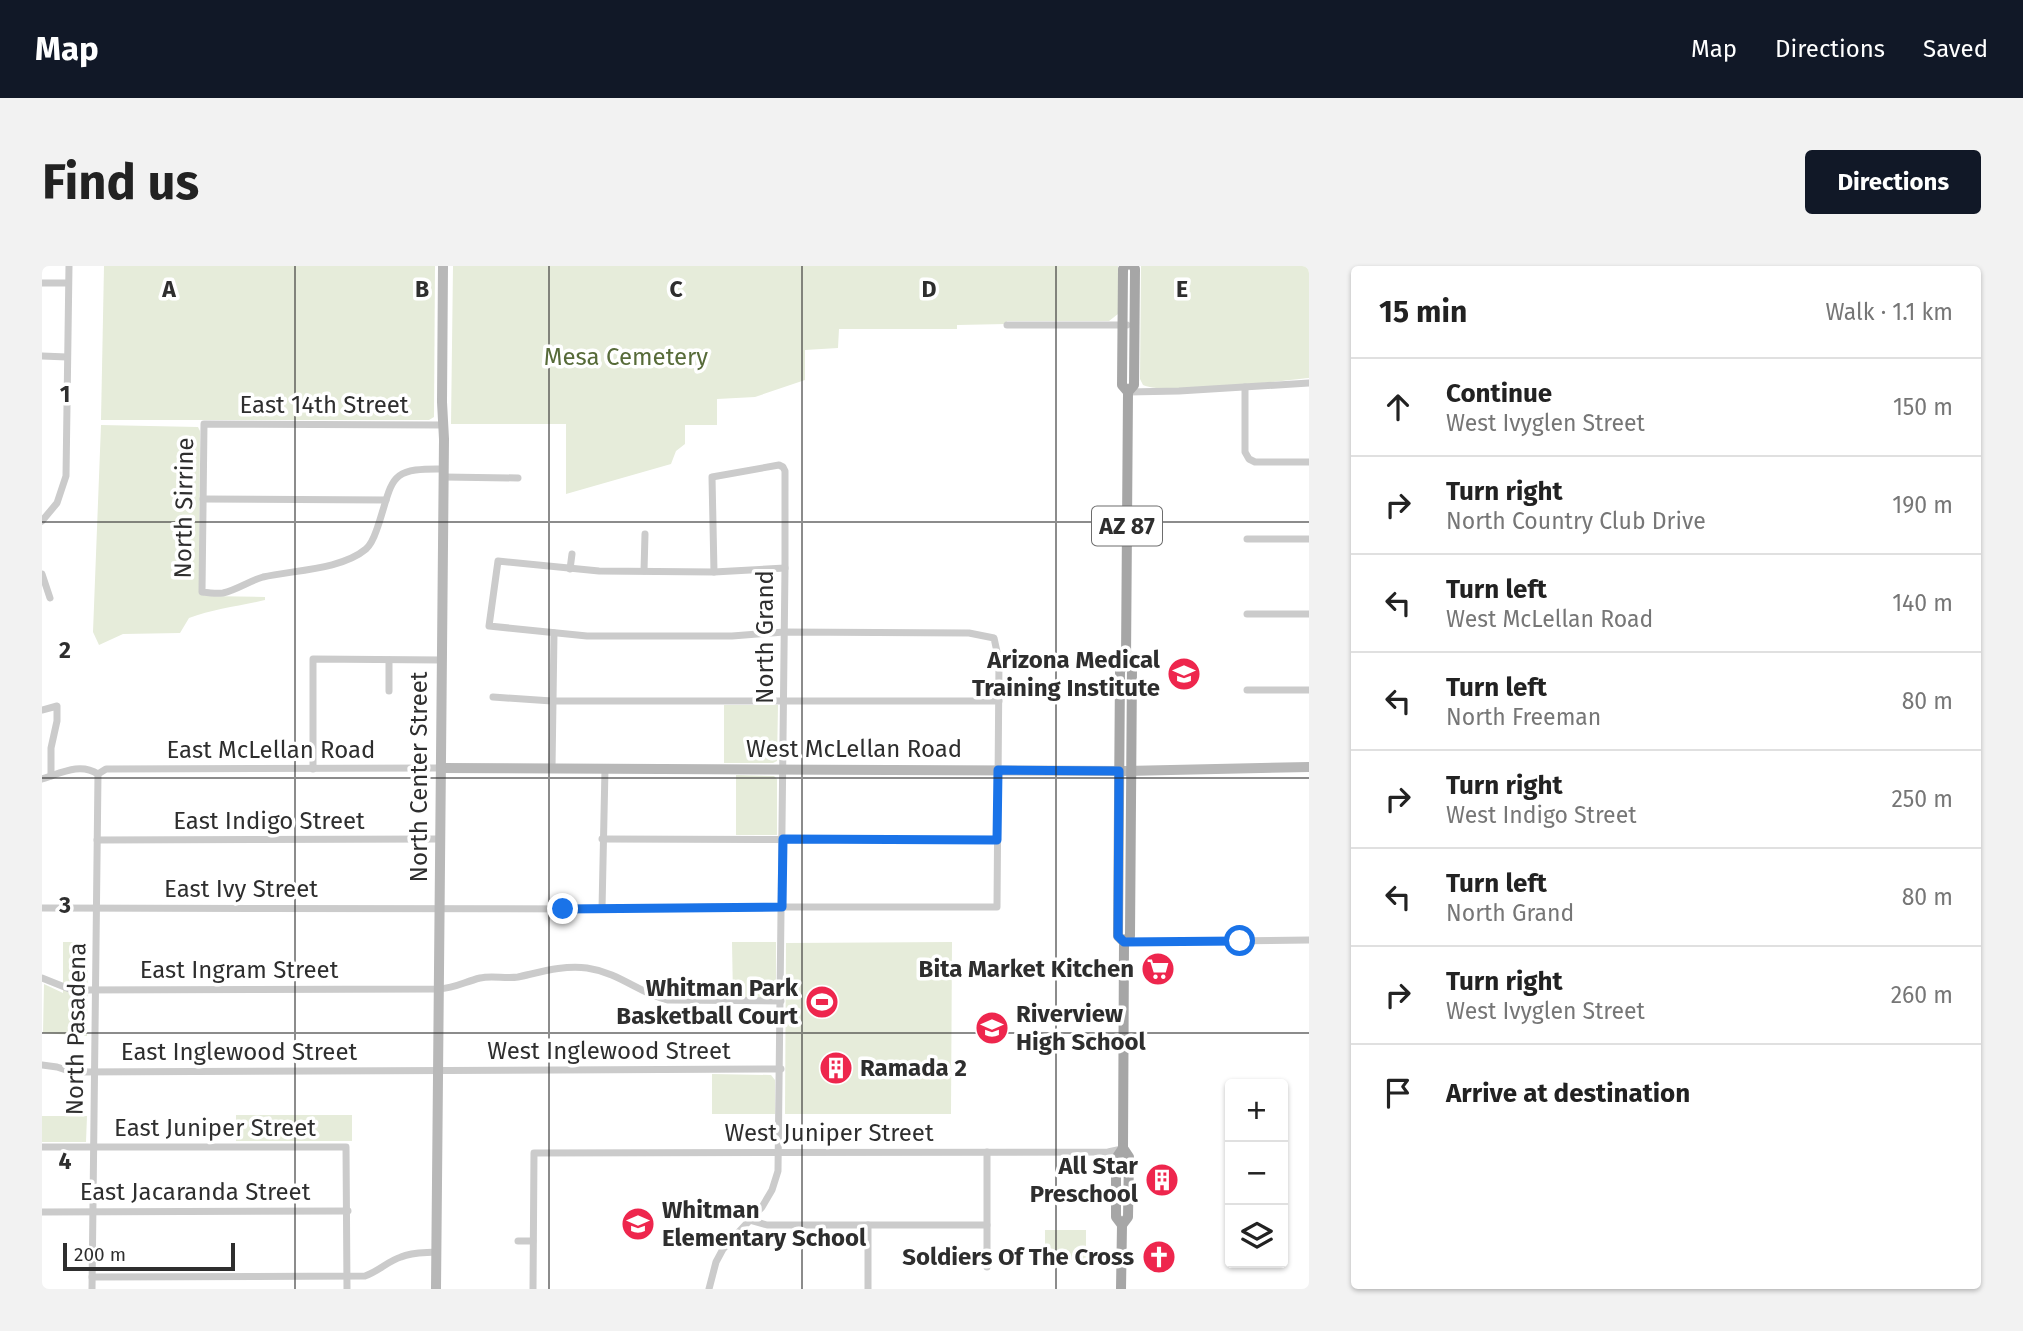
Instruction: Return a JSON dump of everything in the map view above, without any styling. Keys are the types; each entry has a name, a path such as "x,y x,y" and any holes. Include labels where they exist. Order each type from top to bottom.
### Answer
{"main road":[{"name":"AZ 87","path":"1125,266 1123,269 1129,325"},
{"name":"AZ 87","path":"1121,1289 1122,1224 1116,1217 1116,1170 1117,1157 1123,1148 1124,942 1118,936 1125,771 1120,671 1126,660 1128,392 1122,385 1135,269 1133,266"}],"street":[{"path":"42,521 57,503 66,476 69,266"},
{"name":"North Center Street","path":"436,1289 444,473 443,266"},
{"path":"42,283 68,283"},
{"path":"1007,325 1129,325"},
{"path":"42,356 67,356"},
{"path":"1128,392 1309,383"},
{"path":"1245,387 1245,452 1249,459 1255,462 1309,462"},
{"name":"East 14th Street","path":"204,424 443,425"},
{"name":"North Sirrine","path":"204,424 202,592 223,593 265,576 318,569 354,556 370,545 386,500"},
{"name":"North Grand","path":"709,1289 716,1262 723,1249 762,1207 772,1190 780,1153 785,568 783,467 779,465 712,477 715,572"},
{"path":"203,499 386,500 391,485 398,476 408,470 518,478"},
{"path":"645,534 645,572"},
{"path":"1247,539 1309,539"},
{"path":"570,569 572,554"},
{"path":"602,839 997,840 999,661 994,639 969,633 784,632 732,636 587,636 489,626 498,561 570,569 645,572 785,568"},
{"path":"42,574 50,598"},
{"path":"1247,614 1309,614"},
{"path":"552,769 554,633"},
{"path":"313,769 313,659 441,660"},
{"path":"389,660 389,691"},
{"path":"1247,690 1309,690"},
{"path":"493,697 552,701 999,701"},
{"path":"42,710 57,706 57,721 51,748 51,776"},
{"name":"West McLellan Road","path":"441,768 1125,771 1309,767"},
{"name":"East McLellan Road","path":"42,779 84,768 100,773 106,769 441,768"},
{"path":"602,909 605,769"},
{"name":"North Pasadena","path":"92,1289 100,773"},
{"name":"East Indigo Street","path":"97,840 440,839"},
{"name":"East Ivy Street","path":"42,908 997,907 997,840"},
{"path":"1124,942 1309,940"},
{"name":"East Ingram Street","path":"42,978 66,989 95,990 438,989 453,988 484,977 512,977 548,969 582,968 618,976 650,994 675,1001 781,1001"},
{"name":"East Inglewood Street","path":"42,1065 72,1072 438,1071"},
{"name":"West Inglewood Street","path":"438,1071 781,1069"},
{"name":"East Juniper Street","path":"42,1147 346,1147 345,1188 348,1211"},
{"name":"West Juniper Street","path":"533,1241 534,1153 1108,1152 1123,1148"},
{"path":"987,1152 987,1267"},
{"path":"347,1289 348,1211"},
{"name":"East Jacaranda Street","path":"42,1212 348,1211"},
{"path":"749,1220 767,1225 987,1225"},
{"path":"868,1225 868,1289"},
{"path":"517,1241 533,1241 533,1289"},
{"path":"92,1277 365,1276 379,1271 398,1257 436,1252"}],"green space":[{"path":"104,266 435,266 434,417 429,420 101,420"},
{"name":"Mesa Cemetery","path":"453,266 1118,266 1118,314 1109,321 1007,321 1006,324 957,325 957,329 839,329 838,348 805,350 805,380 755,397 717,399 717,425 685,425 685,444 676,451 671,464 566,494 566,424 451,424"},
{"path":"1141,266 1309,266 1309,378 1174,389 1143,385 1140,379"},
{"path":"101,425 198,427 199,588 205,596 265,597 265,600 189,618 180,633 123,634 99,645 93,632"},
{"path":"724,705 778,705 777,761 724,763"},
{"path":"736,775 774,776 777,779 777,835 736,835"},
{"path":"63,942 88,942 87,1036 43,1033 44,984 63,993"},
{"path":"732,942 776,942 774,998 733,998"},
{"path":"952,942 951,1114 785,1114 786,943"},
{"path":"712,1074 771,1075 775,1080 775,1114 712,1114"},
{"path":"236,1115 352,1115 352,1141 236,1141"},
{"path":"42,1116 87,1116 86,1142 42,1142"},
{"path":"1045,1230 1086,1230 1086,1260 1045,1259"}],"place":[{"name":"Arizona Medical Training Institute","path":"1184,674"},
{"name":"Bita Market Kitchen","path":"1158,969"},
{"name":"Whitman Park Basketball Court","path":"822,1002"},
{"name":"Riverview High School","path":"992,1028"},
{"name":"Ramada 2","path":"836,1068"},
{"name":"All Star Preschool","path":"1162,1180"},
{"name":"Whitman Elementary School","path":"638,1224"},
{"name":"Soldiers Of The Cross","path":"1159,1257"}],"route":[{"path":"563,909 782,907 783,839 997,840 998,770 1119,771 1118,936 1124,942 1240,941"}]}
